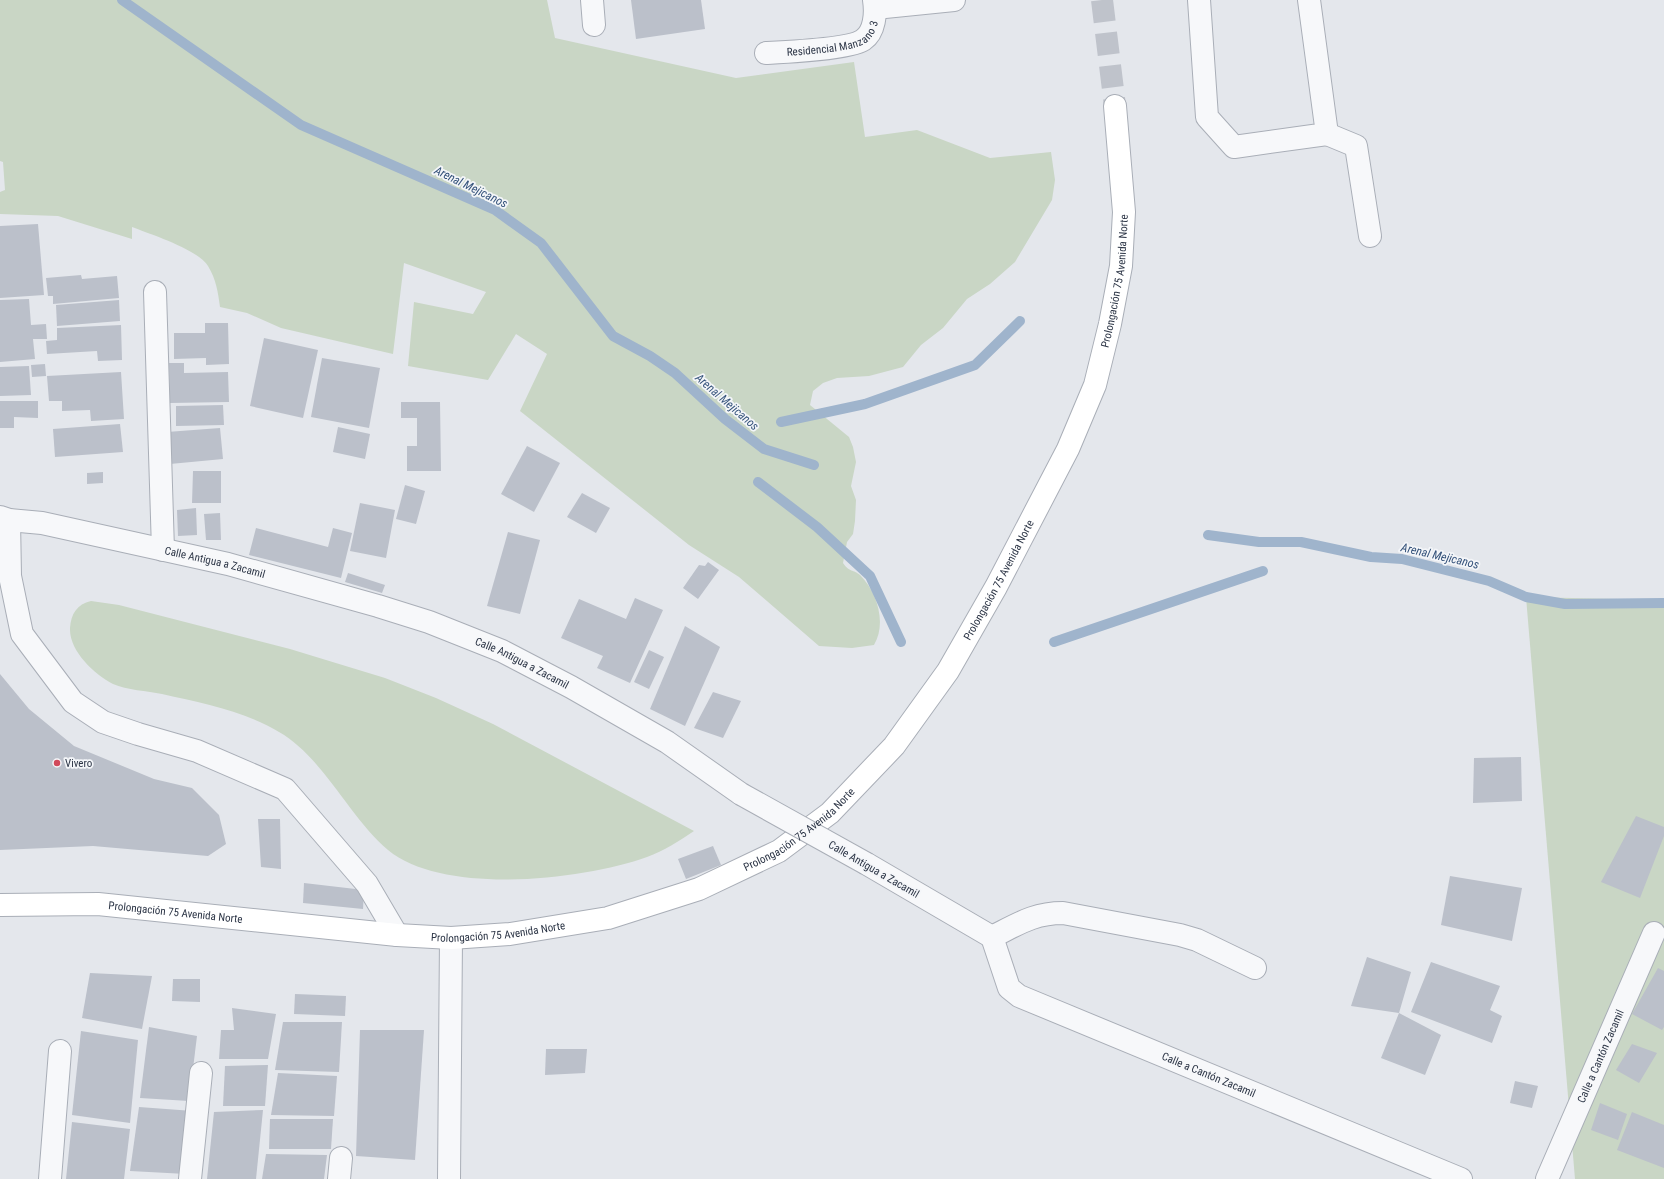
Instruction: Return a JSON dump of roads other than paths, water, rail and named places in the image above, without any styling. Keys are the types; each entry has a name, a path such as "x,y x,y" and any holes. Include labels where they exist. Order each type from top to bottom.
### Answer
{"main road":[{"name":"Prolongación 75 Avenida Norte","path":"0,905 98,904 397,935 451,938 510,934 608,918 699,889 779,851 830,813 894,746 948,671 996,587 1068,450 1095,385 1110,324 1120,266 1124,212 1115,106"}],"street":[{"path":"592,0 594,25"},
{"path":"874,4 954,0"},
{"path":"1199,0 1207,117 1234,146 1328,134 1356,146 1370,236"},
{"path":"1309,0 1328,134"},
{"name":"Residencial Manzano 3","path":"766,53 849,45 864,40 870,32 874,4"},
{"path":"155,292 163,550"},
{"path":"5,519 10,576 22,634 73,702 104,722 138,734 197,751 285,789 367,884 397,935"},
{"name":"Calle Antigua a Zacamil","path":"5,519 42,524 228,564 378,606 429,622 502,650 571,687 667,742 741,794 867,864 992,937"},
{"path":"992,937 1034,916 1048,913 1063,913 1180,935 1198,940 1255,968"},
{"name":"Calle a Cantón Zacamil","path":"1547,1179 1654,933"},
{"name":"Calle a Cantón Zacamil","path":"992,937 1009,988 1019,996 1461,1179"},
{"path":"449,1179 451,938"},
{"path":"50,1179 60,1051"},
{"path":"190,1179 201,1073"},
{"path":"339,1179 341,1158"}],"waterway":[{"name":"Arenal Mejicanos","path":"122,0 301,125 495,210 541,243 613,336 650,356 675,373 725,419 764,449 814,465"},
{"path":"781,422 865,404 975,365 1020,321"},
{"path":"758,482 817,527 870,576 901,642"},
{"name":"Arenal Mejicanos","path":"1208,535 1259,542 1301,542 1371,557 1402,559 1489,581 1526,597 1565,604 1664,603"},
{"path":"1054,642 1263,571"}],"tunnel":[{"path":"1102,0 1115,106"}],"place":[{"name":"Vivero","path":"57,763"}]}
